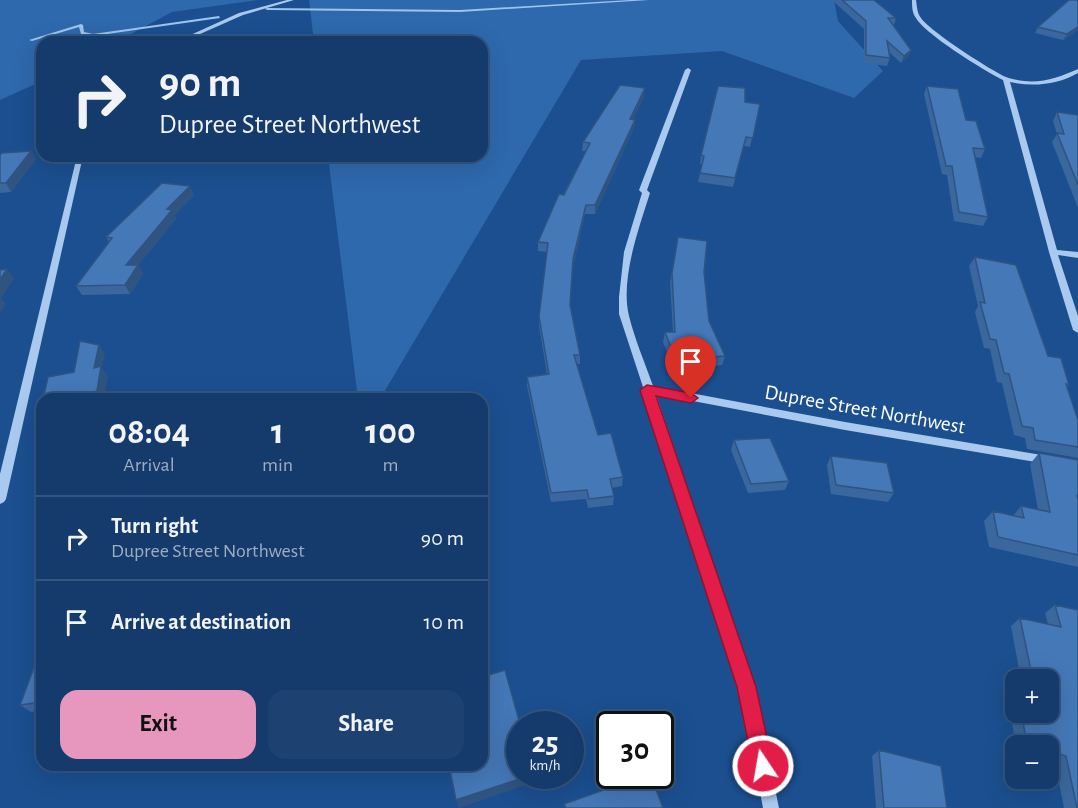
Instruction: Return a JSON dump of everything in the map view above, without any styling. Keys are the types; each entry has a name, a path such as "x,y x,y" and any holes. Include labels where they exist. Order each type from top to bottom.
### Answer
{"street":[{"path":"191,36 233,17 292,0"},
{"path":"914,0 919,19 933,33 993,73 1006,78 1054,82 1078,71"},
{"path":"688,70 643,190 646,193 630,243 621,284 624,314 647,390 747,687 771,808"},
{"path":"1006,78 1053,252 1078,330"},
{"path":"0,499 79,162"},
{"path":"1053,252 1078,255"},
{"name":"Dupree Street Northwest","path":"647,390 1055,461"}],"shaded area":[{"path":"0,0 258,0 172,12 127,36 36,36 36,84 0,100"},
{"path":"309,0 834,0 838,21 883,71 854,98 722,51 581,60 384,393 357,393 329,162 488,162 488,36 313,36"}],"building":[{"path":"842,0 874,0 896,18 888,18 911,50 904,56 887,41 890,58 866,55 866,21"},
{"path":"1069,0 1078,0 1078,27 1067,34 1038,27"},
{"path":"620,85 645,88 630,119 635,120 595,205 586,205 573,259 570,305 580,355 574,355 598,435 611,433 623,477 610,479 614,496 589,499 587,490 551,493 527,377 549,374 539,317 548,243 538,242 559,194 564,195 590,143 583,142"},
{"path":"718,86 745,88 745,102 760,104 753,138 746,137 735,178 700,173 704,156 701,155"},
{"path":"927,86 958,89 966,120 976,121 985,149 973,148 988,217 959,212 952,166 946,166"},
{"path":"1057,112 1078,115 1078,185 1057,133 1064,134"},
{"path":"31,151 6,183 0,183 0,155"},
{"path":"162,183 190,186 167,209 172,210 126,265 138,265 125,285 76,286 112,238 106,237"},
{"path":"678,237 707,241 704,272 709,321 725,356 675,358 665,332 675,332 672,273"},
{"path":"975,257 1016,265 1048,356 1061,358 1069,385 1066,384 1078,420 1078,447 1035,440 1033,428 1022,426 1009,374 1004,373 996,340 990,339 980,302 985,303"},
{"path":"7,269 0,280 0,270"},
{"path":"80,341 99,345 94,368 101,366 97,391 44,393 48,377 74,372"},
{"path":"770,438 789,481 751,484 734,440"},
{"path":"1039,453 1078,460 1078,555 998,537 993,511 1024,518 1021,506 1050,512"},
{"path":"831,456 887,463 894,493 836,485"},
{"path":"1055,605 1078,610 1078,808 1066,756 1059,754 1059,735 1025,735 1023,723 1059,723 1059,669 1031,669 1020,618 1061,627"},
{"path":"36,662 36,703 20,705"},
{"path":"505,670 516,711 506,711 506,783 456,800 450,771 488,771 488,675"},
{"path":"879,750 941,766 947,808 884,808"},
{"path":"606,789 656,789 663,808 566,808 564,804"}],"waterway":[{"path":"267,9 460,11 647,0"},
{"path":"44,36 81,25 82,33 93,35 219,17"},
{"path":"31,40 36,38"}],"route":[{"path":"691,398 647,390 747,687 763,766"}]}
